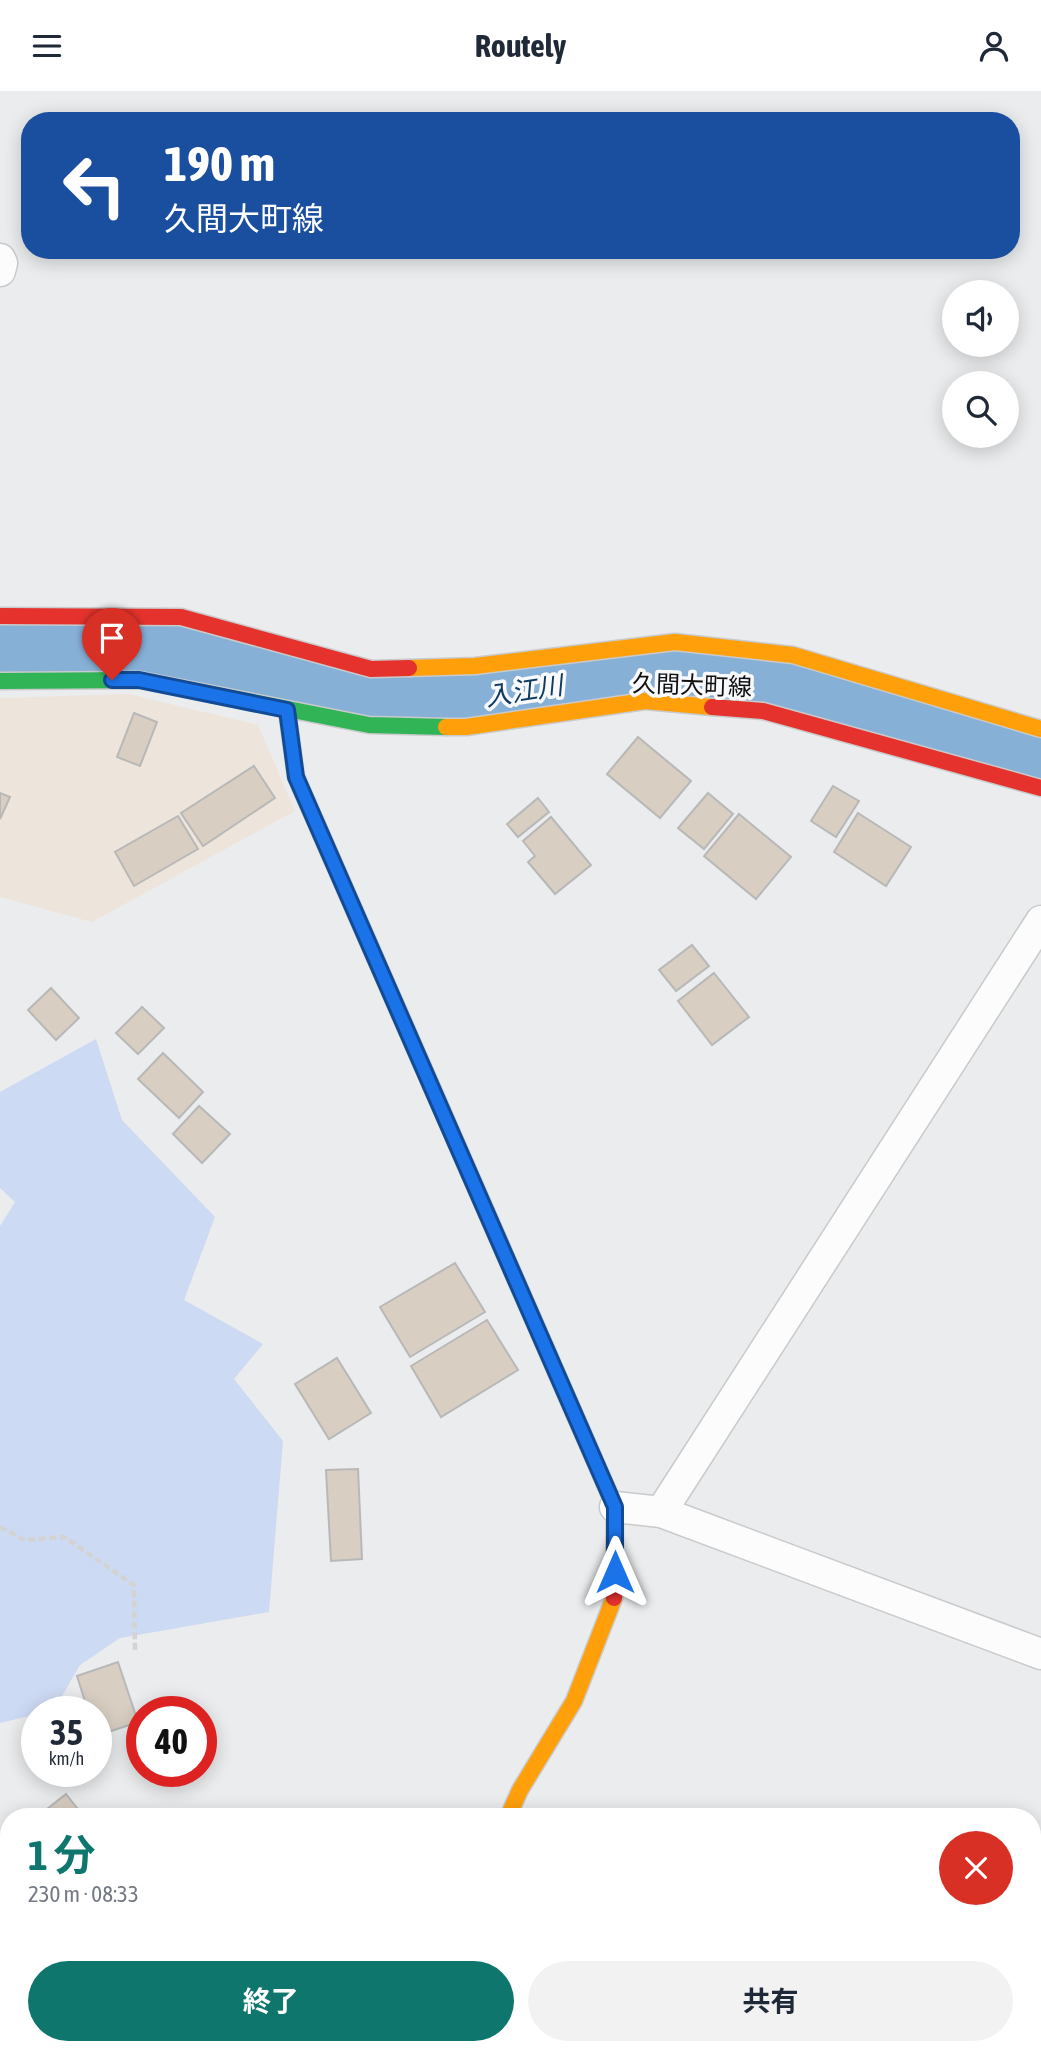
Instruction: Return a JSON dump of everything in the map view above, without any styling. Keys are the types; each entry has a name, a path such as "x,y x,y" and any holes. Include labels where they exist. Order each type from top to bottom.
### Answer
{"street":[{"path":"0,259 0,271"},
{"path":"0,616 181,617 371,669 475,666 675,642 688,643 793,655 1041,729"},
{"name":"久間大町線","path":"0,681 139,680 369,725 466,727 645,701 763,711 1041,788"},
{"path":"287,710 296,777 615,1507 615,1594 574,1701 520,1790 512,1808"},
{"path":"661,1512 1041,921"},
{"path":"615,1507 661,1512 1041,1654"}],"path":[{"path":"0,1527 25,1540 64,1537 134,1585 135,1652"}],"shaded area":[{"path":"129,694 258,725 295,811 92,922 0,897 0,698"},
{"path":"96,1039 122,1120 215,1217 184,1300 263,1344 234,1379 283,1441 269,1612 120,1638 80,1665 62,1696 21,1696 21,1718 0,1723 0,1226 15,1202 0,1188 0,1092"}],"building":[{"path":"134,713 157,722 140,766 117,757"},
{"path":"638,737 691,781 660,818 607,774"},
{"path":"254,766 275,798 203,846 181,813"},
{"path":"833,786 859,801 836,837 811,821"},
{"path":"0,793 10,797 0,819"},
{"path":"708,793 733,814 704,849 678,828"},
{"path":"538,798 549,812 518,837 507,824"},
{"path":"858,813 911,847 886,886 834,852"},
{"path":"739,814 791,857 756,899 704,856"},
{"path":"178,816 198,849 134,886 115,852"},
{"path":"551,817 591,865 555,894 528,862 535,856 523,841"},
{"path":"692,945 709,966 676,991 659,970"},
{"path":"714,973 749,1017 712,1045 678,1001"},
{"path":"51,988 79,1018 56,1040 28,1010"},
{"path":"142,1007 164,1028 138,1054 116,1033"},
{"path":"163,1053 203,1092 179,1118 138,1079"},
{"path":"199,1106 230,1134 202,1163 173,1134"},
{"path":"455,1263 485,1312 410,1357 380,1307"},
{"path":"487,1320 518,1370 441,1417 411,1366"},
{"path":"337,1358 371,1413 329,1439 295,1384"},
{"path":"358,1469 362,1559 331,1561 326,1470"},
{"path":"118,1662 129,1696 126,1696 126,1726 112,1731 112,1696 83,1696 77,1676"},
{"path":"66,1794 77,1808 48,1808"}],"waterway":[{"name":"入江川","path":"0,647 105,643 220,659 371,696 468,700 664,668 806,686 1041,759"}],"traffic: fast":[{"path":"0,681 140,680 369,725 446,727"},
{"path":"287,710 296,777 447,1122"}],"traffic: slow":[{"path":"409,668 475,666 675,642 793,655 1041,729"},
{"path":"446,727 466,727 645,701 712,707"},
{"path":"512,1808 520,1790 574,1701 614,1598"}],"traffic: jam":[{"path":"0,616 181,617 371,669 409,668"},
{"path":"712,707 763,711 1041,788"},
{"path":"447,1122 615,1507 614,1598"}],"route":[{"path":"112,680 139,680 287,710 296,777 615,1507 615,1572"}]}
